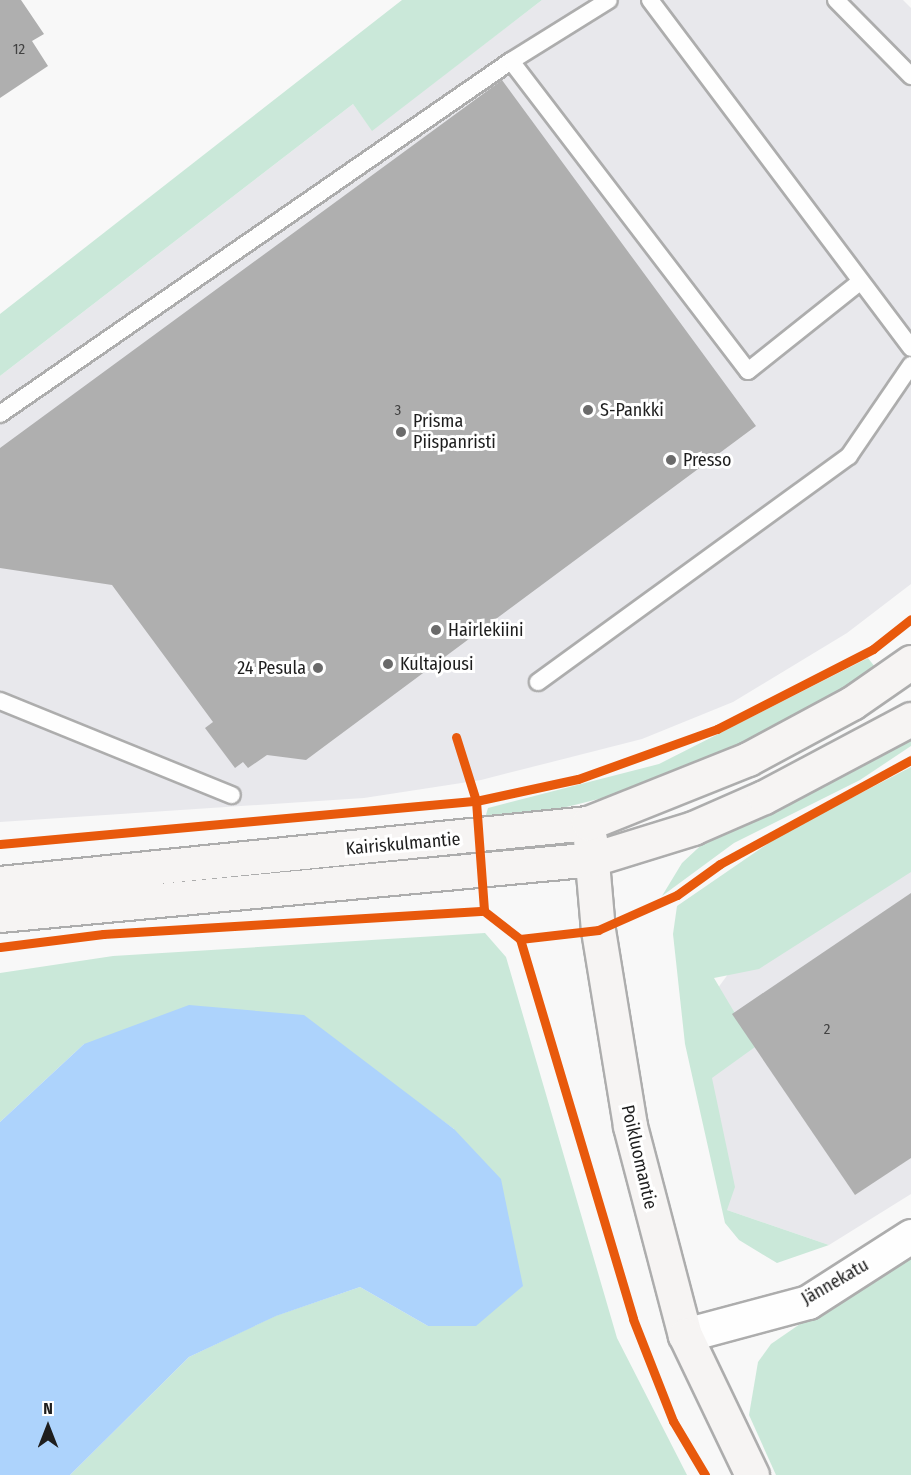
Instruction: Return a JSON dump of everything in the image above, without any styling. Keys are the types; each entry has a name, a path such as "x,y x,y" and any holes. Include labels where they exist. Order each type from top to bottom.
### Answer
{"street":[{"name":"Kairiskulmantie","path":"0,883 588,823 748,759 852,703 911,662"},
{"name":"Kairiskulmantie","path":"0,915 593,859 693,828 764,797 911,719"},
{"name":"Poikluomantie","path":"588,823 598,930 630,1126 685,1335 752,1475"},
{"name":"Jännekatu","path":"685,1335 808,1302 911,1236"}],"lane":[{"path":"0,414 511,61 609,0"},
{"path":"650,0 911,348"},
{"path":"836,0 911,76"},
{"path":"511,61 748,371 861,282"},
{"path":"538,682 849,456 911,366"},
{"path":"0,701 232,795"}],"shaded area":[{"path":"542,0 903,0 911,8 911,584 847,633 733,702 642,739 481,780 364,798 0,822 0,376 353,104 372,130"},
{"path":"911,851 911,1194 829,1245 727,1210 687,1030 762,928"}],"green space":[{"path":"402,0 542,0 372,131 353,104 0,376 0,314"},
{"path":"868,658 878,671 823,708 663,783 482,828 488,808 659,764"},
{"path":"911,727 911,746 860,780 734,843 662,896 682,863 711,836"},
{"path":"911,767 911,872 759,969 714,978 755,1047 712,1078 735,1187 727,1210 829,1245 777,1263 739,1240 725,1223 685,1044 673,934 677,906 782,834"},
{"path":"485,933 506,957 617,1338 687,1475 70,1475 189,1357 275,1316 360,1287 428,1326 454,1129 382,1077 84,1044 0,1122 0,973 113,956"},
{"path":"911,1257 911,1475 776,1475 749,1415 758,1362 771,1344 800,1324"}],"water":[{"path":"189,1005 304,1015 454,1129 501,1179 523,1286 476,1326 428,1326 360,1287 276,1316 189,1357 70,1475 0,1475 0,1122 84,1044"}],"building":[{"path":"0,0 21,0 44,34 32,41 48,66 0,98"},
{"path":"502,80 756,426 306,760 267,755 248,768 243,762 235,768 205,728 213,722 112,585 0,568 0,448"},
{"path":"911,893 911,1158 855,1195 732,1014"}],"cycle path":[{"path":"0,844 476,801 578,779 717,729 873,649 911,619"},
{"path":"456,737 476,801 484,911"},
{"path":"0,947 103,934 484,911 520,939 598,930 677,895 720,864 911,760"},
{"path":"520,939 633,1319 673,1421 705,1475"}],"place":[{"name":"S-Pankki","path":"588,410"},
{"name":"Prisma Piispanristi","path":"401,432"},
{"name":"Presso","path":"671,460"},
{"name":"Hairlekiini","path":"436,630"},
{"name":"Kultajousi","path":"388,664"},
{"name":"24 Pesula","path":"318,668"}]}
